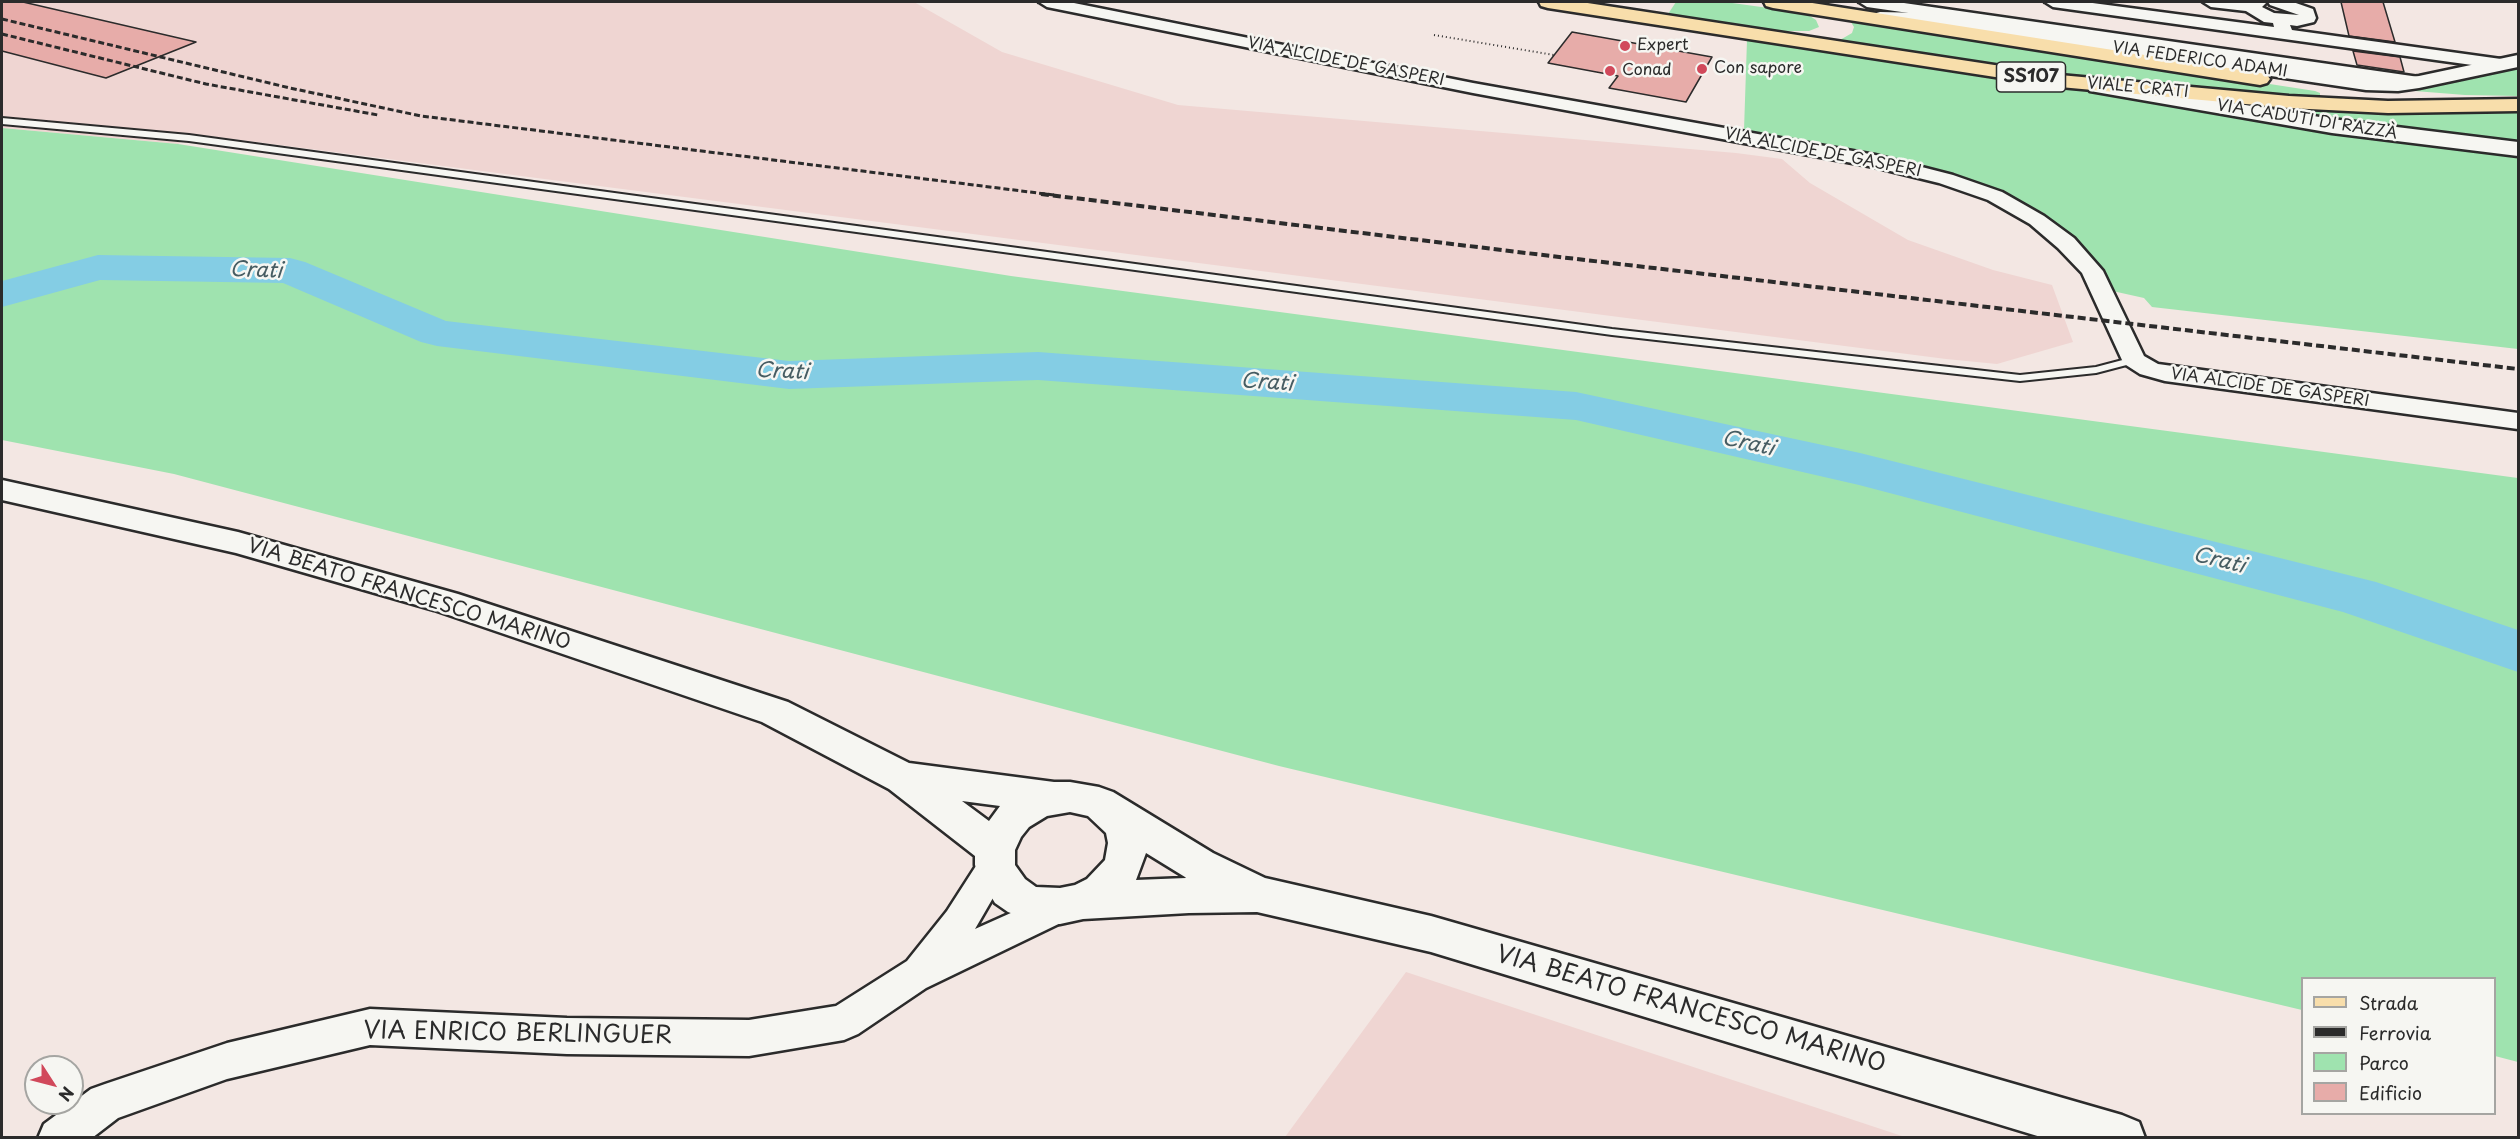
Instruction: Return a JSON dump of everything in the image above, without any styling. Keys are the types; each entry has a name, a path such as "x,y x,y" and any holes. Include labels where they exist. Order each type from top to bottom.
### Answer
{"main road":[{"name":"VIALE CRATI","path":"1548,2 2060,81 2355,105 2518,104"},
{"name":"SS107","path":"1773,2 1818,9"},
{"path":"1788,38 1827,36 1838,30 1839,24 1836,19 1818,9"},
{"name":"VIA FEDERICO ADAMI","path":"1818,9 2377,96 2518,104"},
{"name":"VIA FEDERICO ADAMI","path":"1880,18 1925,19 2366,84 2398,85 2419,82 2510,62"},
{"name":"VIA CADUTI DI RAZZÀ","path":"2060,81 2332,126 2518,149"},
{"name":"VIA BEATO FRANCESCO MARINO","path":"2,490 238,543 446,602 775,712 903,778 979,835 995,858"},
{"name":"VIA BEATO FRANCESCO MARINO","path":"903,778 1054,798"},
{"path":"1054,798 1078,798 1099,804 1113,813 1124,827 1128,843 1125,860 1117,877 1102,891 1072,904 1038,905 1023,900 1010,891 1001,880 995,858 1005,828 1015,816 1033,805 1054,798"},
{"name":"VIA BEATO FRANCESCO MARINO","path":"1099,804 1199,865 1257,894 1431,934 2122,1137"},
{"name":"VIA BEATO FRANCESCO MARINO","path":"1072,904 1189,895 1257,894"}],"street":[{"name":"VIA ALCIDE DE GASPERI","path":"1047,2 1473,88 1875,161 1946,179 1995,196 2037,220 2066,243 2092,271 2134,360 2149,369 2165,374 2518,421"},
{"path":"1867,2 1912,5 2419,82"},
{"path":"2053,2 2282,27 2510,62"},
{"path":"2211,2 2255,4 2262,15 2282,27"},
{"path":"2276,2 2296,6 2308,15 2307,18 2282,27"},
{"name":"VIA ENRICO BERLINGUER","path":"913,976 960,922 995,858"},
{"name":"VIA ENRICO BERLINGUER","path":"58,1137 105,1102 227,1061 370,1027 567,1036 749,1038 844,1022 913,976 1072,904"}],"lane":[{"path":"2,121 189,138 1612,332 1927,368 2020,378 2097,370 2134,360"}],"path":[{"path":"1434,35 1554,55"}],"shaded area":[{"path":"2,2 914,2 1002,52 1178,105 1736,153 1782,159 1810,183 1908,240 1993,270 2052,285 2073,342 1997,364 1946,359 194,134 178,144 2,128"},
{"path":"1406,972 1905,1137 1285,1137"}],"green space":[{"path":"1676,2 1725,2 1805,13 1816,20 1819,27 1809,31 1778,31 1668,14"},
{"path":"1849,19 2315,91 2320,93 2320,97 2257,94 2055,73 1840,40 1852,33 1854,27"},
{"path":"1753,38 2352,133 2518,154 2518,349 2152,307 2144,298 2108,290 2096,264 2075,238 2042,212 1995,189 1898,159 1744,130 1747,40"},
{"path":"2518,69 2518,96 2402,90"},
{"path":"2280,106 2518,109 2518,141 2423,131 2305,113"},
{"path":"2,128 178,144 1011,276 2518,478 2518,1062 2496,1056 2496,977 2301,977 2301,1010 1279,766 174,474 2,440"}],"building":[{"path":"2,2 23,2 196,42 106,78 2,51"},
{"path":"2341,2 2383,2 2395,42 2349,36"},
{"path":"1572,32 1712,57 1686,102 1609,88 1618,76 1548,63"},
{"path":"2353,51 2400,57 2404,72 2357,65"}],"waterway":[{"name":"Crati","path":"2,294 98,267 290,271 437,333 789,375 1038,366 1576,406 1860,469 2357,596 2518,651"}],"railway":[{"path":"2,19 290,88 421,116 1054,195"},
{"path":"2,34 206,84 378,115"},
{"path":"1041,194 2518,369"}],"place":[{"name":"Expert","path":"1625,46"},
{"name":"Con sapore","path":"1702,69"},
{"name":"Conad","path":"1610,71"}]}
